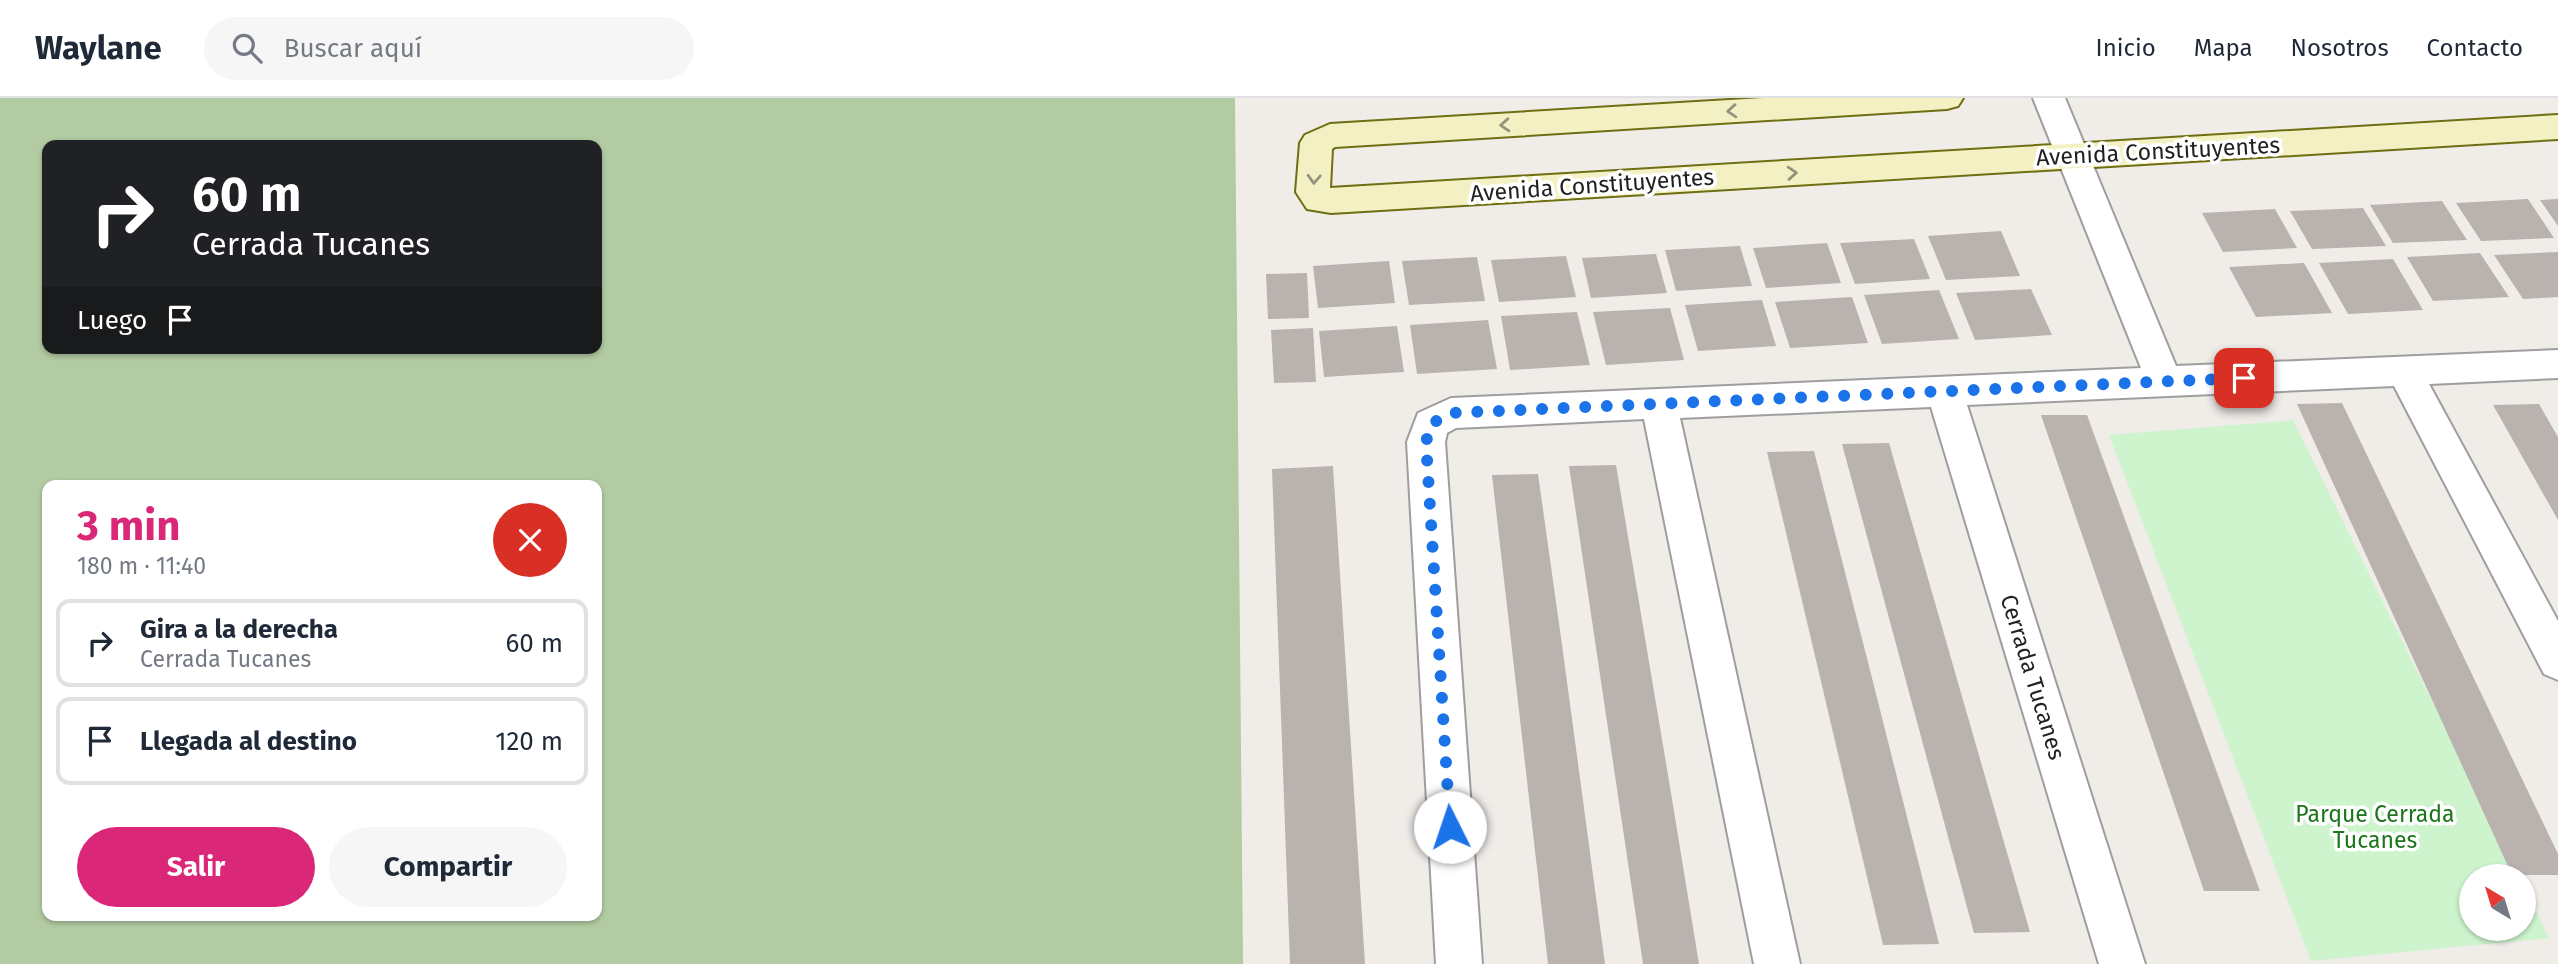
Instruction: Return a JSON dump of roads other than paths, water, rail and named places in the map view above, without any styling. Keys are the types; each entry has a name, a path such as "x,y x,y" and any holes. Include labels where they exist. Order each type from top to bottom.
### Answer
{"main road":[{"name":"Avenida Constituyentes","path":"1947,98 1330,136 1316,144 1313,192 1319,200 1331,201 2558,127"}],"street":[{"path":"2049,98 2164,381"},
{"path":"1459,964 1426,442 1431,424 1451,413 2558,364"},
{"path":"2404,371 2558,660"},
{"name":"Cerrada Tucanes","path":"1944,391 2122,964"},
{"path":"1659,403 1777,964"}],"park label":[{"name":"Parque Cerrada Tucanes","path":"2375,827"}]}
